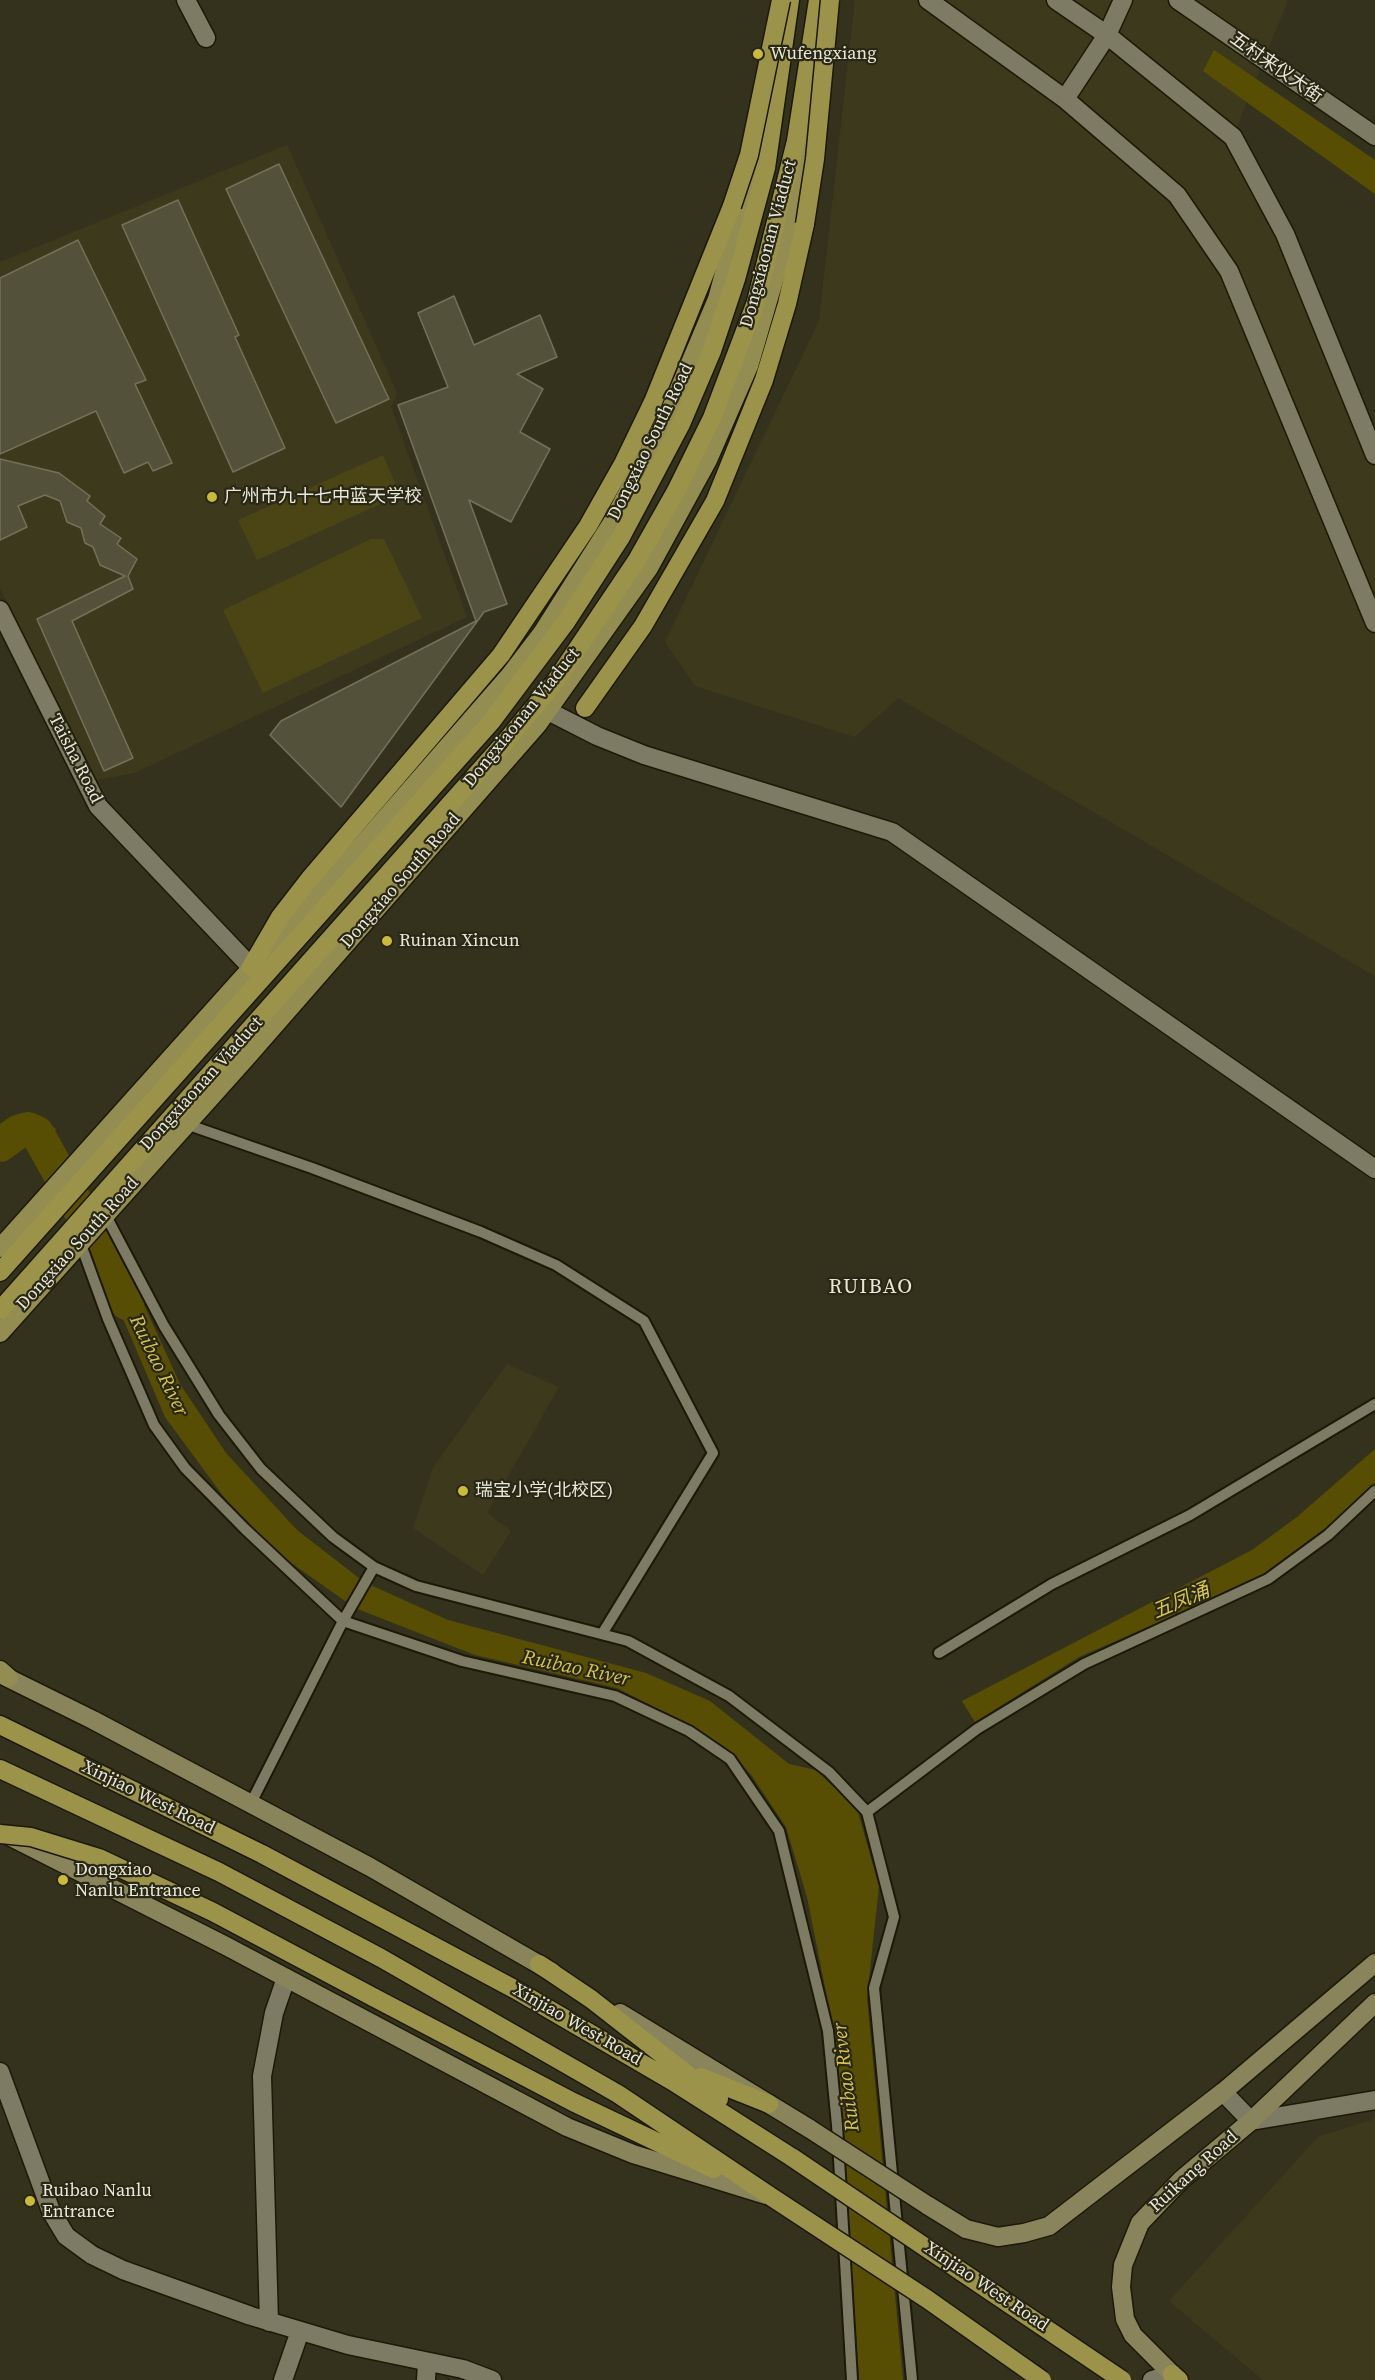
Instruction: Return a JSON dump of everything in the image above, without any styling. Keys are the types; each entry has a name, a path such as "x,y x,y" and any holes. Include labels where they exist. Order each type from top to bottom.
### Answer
{"highway":[{"path":"251,967 280,917 311,877 476,686 525,623 588,526 639,432 675,351 738,186 757,119 781,0"},
{"name":"Dongxiaonan Viaduct","path":"0,1272 490,722 566,622 616,546 681,424 712,351 736,279 766,168 790,0"},
{"name":"Dongxiaonan Viaduct","path":"0,1310 507,740 555,682 637,560 676,491 712,418 756,302 796,141 818,0"},
{"path":"585,708 643,626 694,542 734,459 764,380 787,304 811,191 828,0"},
{"name":"Xinjiao West Road","path":"0,1725 262,1854 506,1984 586,2030 793,2158 1122,2380"},
{"name":"Xinjiao West Road","path":"0,1769 219,1872 381,1958 618,2094 927,2299 1042,2380"},
{"path":"0,1833 32,1837 99,1858 213,1912 573,2102 770,2196"},
{"path":"539,1964 591,1999 793,2158"},
{"path":"586,2030 769,2104"}],"main road":[{"name":"Dongxiao South Road","path":"0,1248 367,840 510,675 542,633 613,521 637,480 697,350 717,299 755,165 768,105 781,0"},
{"name":"Dongxiao South Road","path":"0,1333 548,711 613,622 664,543 708,460 748,366 780,265 808,133 828,0"},
{"path":"2,1675 370,1867 539,1964 810,2129 966,2229 998,2237 1049,2226 1073,2209 1223,2092 1375,1963"},
{"path":"0,1833 286,1978 567,2127 633,2154 770,2196"},
{"name":"Ruikang Road","path":"1173,2378 1133,2335 1125,2319 1121,2295 1123,2265 1140,2223 1156,2205 1251,2121 1375,2003"}],"street":[{"path":"186,0 206,38"},
{"path":"928,0 1065,99 1177,195 1229,271 1375,623"},
{"path":"1056,0 1107,35 1233,137 1285,234 1375,454"},
{"path":"1065,99 1107,35 1123,0"},
{"name":"五村来仪大街","path":"1178,0 1375,136"},
{"name":"Taisha Road","path":"0,610 98,806 251,967"},
{"path":"548,711 597,736 644,754 892,832 1375,1169"},
{"path":"269,2322 262,2076 274,2013 286,1978"},
{"path":"0,2072 51,2211 66,2236 92,2255 123,2270 269,2322 391,2356 427,2371 463,2369 492,2380"},
{"path":"1223,2092 1251,2121 1375,2100"},
{"path":"283,2380 300,2331"},
{"path":"1152,2380 1173,2378"}],"lane":[{"path":"186,1124 312,1168 481,1232 556,1265 644,1321 713,1453 602,1634"},
{"path":"105,1214 164,1326 219,1415 261,1469 333,1537 374,1567 416,1586 628,1641 729,1696 829,1772 867,1812 894,1917 874,1988 912,2380"},
{"path":"80,1242 108,1319 154,1425 185,1468 245,1529 343,1621 462,1661 615,1696 689,1731 730,1759 779,1831 828,2031 837,2125 852,2380"},
{"path":"939,1653 1052,1584 1191,1515 1375,1404"},
{"path":"867,1812 977,1729 1084,1665 1268,1579 1328,1535 1375,1491"},
{"path":"251,1803 343,1621 374,1567"}],"shaded area":[{"path":"855,0 1288,0 1233,137 1375,455 1375,976 898,698 855,737 695,686 665,642 819,321"},
{"name":"广州市九十七中蓝天学校","path":"287,145 397,393 391,407 467,617 134,773 97,780 0,588 0,262"},
{"path":"383,455 400,495 257,560 238,520"},
{"path":"371,539 384,539 422,618 263,693 223,610"},
{"name":"瑞宝小学(北校区)","path":"507,1364 559,1387 487,1513 511,1531 483,1575 413,1528 433,1468"},
{"path":"1375,2119 1375,2380 1263,2380 1169,2301 1318,2137"}],"water":[{"path":"1214,50 1375,160 1375,194 1203,71"},
{"path":"41,1117 56,1129 36,1152 22,1139 0,1158 0,1137 24,1120"},
{"path":"119,1250 180,1384 226,1453 297,1530 364,1582 448,1620 646,1673 710,1701 789,1764 816,1770 857,1809 879,1886 867,1998 903,2380 859,2380 837,2047 807,1897 786,1827 752,1776 732,1753 693,1727 617,1688 475,1655 355,1608 280,1555 229,1504 165,1417 101,1267"},
{"name":"五凤涌","path":"1375,1449 1375,1486 1326,1531 1267,1575 1079,1657 975,1722 962,1701 1252,1550 1297,1517"}],"building":[{"path":"279,164 389,399 336,423 226,189"},
{"path":"178,200 239,335 235,337 285,448 233,472 122,225"},
{"path":"78,240 146,380 135,384 172,463 153,471 148,462 124,473 96,411 0,454 0,278"},
{"path":"454,296 474,345 540,315 557,357 517,374 543,389 520,432 550,449 511,522 469,500 507,604 484,612 341,807 270,735 281,721 476,621 398,405 448,387 418,313"},
{"path":"0,459 59,473 90,496 87,501 105,516 100,524 121,538 117,544 137,559 128,576 133,589 72,621 133,758 104,771 37,619 125,576 100,565 93,547 85,543 81,528 67,522 60,501 45,495 18,506 27,527 0,540"}],"waterway":[{"name":"Ruibao River","path":"0,1145 18,1132 28,1129 37,1133 114,1271 127,1303"}],"place":[{"name":"Wufengxiang","path":"758,54"},
{"name":"广州市九十七中蓝天学校","path":"212,497"},
{"name":"Ruinan Xincun","path":"387,941"},
{"name":"瑞宝小学(北校区)","path":"463,1491"},
{"name":"Dongxiao Nanlu Entrance","path":"63,1880"},
{"name":"Ruibao Nanlu Entrance","path":"30,2201"}],"district":[{"name":"RUIBAO","path":"871,1288"}]}
